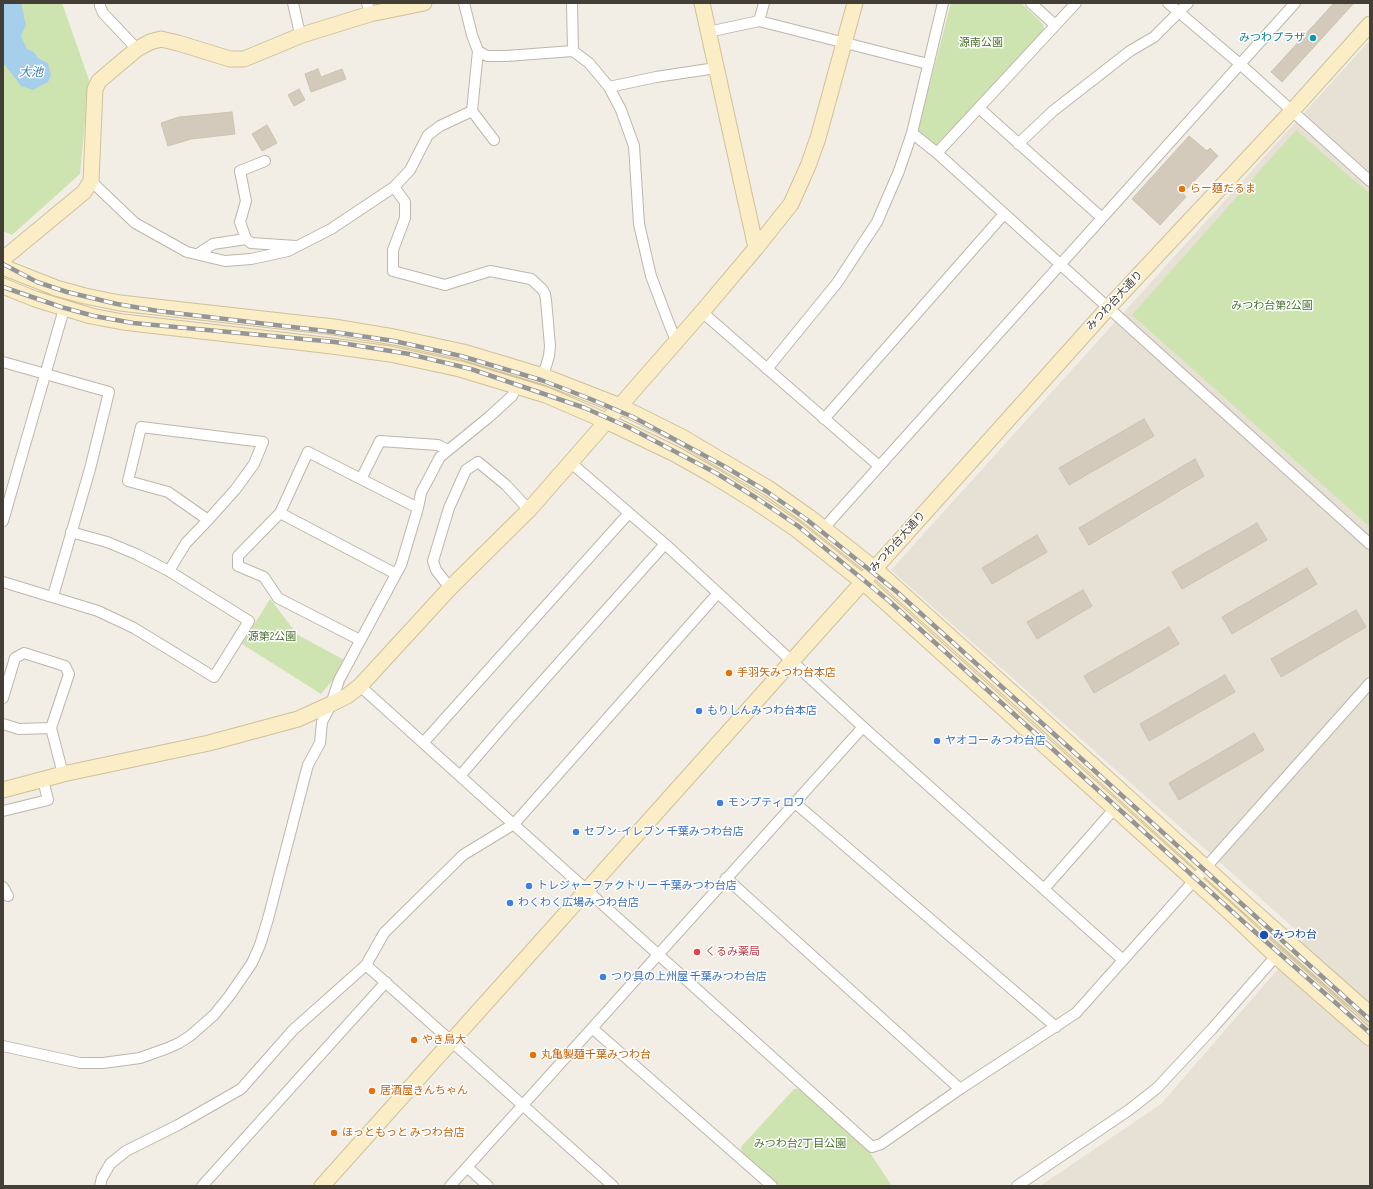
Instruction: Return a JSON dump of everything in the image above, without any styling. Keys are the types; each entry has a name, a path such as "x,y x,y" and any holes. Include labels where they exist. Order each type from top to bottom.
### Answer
{"street":[{"path":"100,3 103,13 137,49"},
{"path":"293,3 300,34 302,35"},
{"path":"3,259 78,197 91,181 95,89 99,81 137,49 150,42 161,39 178,42 230,59 244,58 368,9 424,3"},
{"path":"464,3 472,35 478,50 472,111 494,140"},
{"path":"572,3 573,50"},
{"path":"702,3 756,248"},
{"path":"759,20 764,3"},
{"path":"3,790 63,774 209,743 298,718 347,696 360,686 450,588 529,510 702,312 791,204 808,166 818,138 855,3"},
{"path":"767,369 837,282 877,222 899,171 912,133 943,3"},
{"path":"1031,3 1055,25"},
{"path":"937,153 1076,3"},
{"path":"1168,3 1240,64 1370,181"},
{"path":"1018,144 1053,111 1130,51 1154,37 1188,3"},
{"path":"823,529 1295,3"},
{"path":"708,32 759,20 928,64"},
{"name":"みつわ台大通り","path":"322,1186 1108,308 1292,111 1370,24"},
{"path":"478,50 487,56 506,56 573,50 589,62 609,87 621,110 634,146 639,224 651,276 676,341"},
{"path":"609,87 656,77 716,68"},
{"path":"979,108 1102,218"},
{"path":"91,181 136,223 188,252 225,261 251,259 288,251 331,229 394,188 410,170 428,135 440,126 472,111"},
{"path":"912,133 937,153 1370,544"},
{"path":"265,161 240,171 246,201 240,222 246,238 251,243 298,246"},
{"path":"394,188 405,202 405,218 393,250 393,271 445,285 490,271 531,279 542,289 546,300 550,346 549,356 543,376"},
{"path":"824,419 1004,214"},
{"path":"198,254 213,244 246,238"},
{"path":"3,267 56,288 92,298 120,303 334,327 394,337 463,352 543,376 620,406 682,437 762,484 808,517 875,569 1370,1014"},
{"path":"3,286 64,309 123,322 390,354 460,369 546,395 606,421 675,454 756,502 796,529 863,582 1195,880 1276,956 1370,1038"},
{"path":"3,522 64,309"},
{"path":"702,312 879,466"},
{"path":"3,362 109,392 90,469 53,596"},
{"path":"3,1046 80,1063 91,1064 140,1058 155,1054 179,1043 201,1028 230,995 246,972 260,945 276,891 308,765 320,743 322,722 331,704 339,680 401,565 418,508 421,492 440,457 489,418 512,396 517,386"},
{"path":"169,571 186,543 208,520 235,490 254,464 262,442 141,427 128,481 168,492 208,520"},
{"path":"362,479 380,442 438,445 448,450"},
{"path":"360,640 278,598 264,577 238,566 238,556 280,513 308,452 418,508"},
{"path":"450,588 436,570 433,561 449,508 466,470 478,462 506,485 529,510"},
{"path":"570,462 665,544 863,727 1123,960"},
{"path":"280,513 396,574"},
{"path":"423,743 629,513"},
{"path":"3,582 53,596 98,611 127,625 214,677 250,621 169,571 136,554 107,542 71,532"},
{"path":"460,776 665,544"},
{"path":"100,1186 102,1178 110,1164 126,1151 178,1125 241,1089 293,1030 366,965 384,933 463,855 514,824 718,593"},
{"path":"3,698 15,658 24,653 65,666 69,674 51,728 63,774"},
{"path":"360,686 872,1146 881,1144 960,1089 1076,1013 1370,683"},
{"path":"3,724 20,729 51,728"},
{"path":"450,1186 658,953 863,727"},
{"path":"3,811 48,800 42,780"},
{"path":"794,802 1056,1027"},
{"path":"1044,889 1115,808"},
{"path":"726,878 960,1089"},
{"path":"1017,1186 1130,1110 1157,1088 1212,1029 1276,956"},
{"path":"366,965 452,1040 613,1186"},
{"path":"202,1186 386,982"},
{"path":"592,1028 772,1186"},
{"path":"467,1167 488,1186"}],"shaded area":[{"path":"1370,40 1370,1186 1040,1186 1161,1104 1305,938 891,570"}],"green space":[{"path":"3,3 62,3 89,80 80,174 12,235 3,231"},
{"name":"源南公園","path":"951,3 1021,3 1043,24 1044,31 940,146 934,146 917,133"},
{"name":"みつわ台第2公園","path":"1296,130 1370,194 1370,527 1132,315"},
{"name":"源第2公園","path":"270,599 298,635 346,661 337,675 321,694 242,644"},
{"name":"みつわ台2丁目公園","path":"801,1088 867,1148 892,1186 775,1186 742,1155 741,1147 794,1089"}],"water":[{"name":"大池","path":"3,3 21,3 26,25 21,36 27,49 34,52 38,58 48,63 51,75 48,82 33,90 21,86 3,63"}],"building":[{"name":"みつわプラザ","path":"1334,3 1354,3 1282,82 1271,72"},
{"path":"318,69 321,77 342,69 346,79 311,92 305,74"},
{"path":"299,89 305,100 294,106 288,95"},
{"path":"232,112 235,134 191,139 168,146 161,123 179,117"},
{"path":"267,125 277,143 262,151 252,134"},
{"path":"1189,136 1207,151 1210,148 1218,156 1183,193 1186,197 1160,225 1132,199"},
{"path":"1144,419 1154,436 1069,485 1059,468"},
{"path":"1195,459 1204,476 1089,545 1079,528"},
{"path":"1257,523 1267,540 1182,589 1172,572"},
{"path":"1037,535 1047,552 992,584 982,568"},
{"path":"1307,568 1317,584 1232,634 1222,617"},
{"path":"1083,590 1092,606 1037,639 1027,622"},
{"path":"1356,610 1366,627 1281,677 1271,659"},
{"path":"1169,627 1179,644 1094,693 1084,676"},
{"path":"1225,675 1235,692 1149,741 1140,724"},
{"path":"1254,733 1264,750 1179,800 1169,783"},
{"path":"1264,932 1349,1007 1282,949"}],"railway":[{"path":"3,264 37,282 67,292 117,304 158,311 334,332 394,341 461,356 541,380 588,398 633,417 722,465 766,491 806,519 897,592 1370,1020"},
{"path":"3,287 61,307 94,316 133,323 335,342 409,354 471,369 585,408 628,427 716,473 798,526 889,601 1246,924 1370,1033"}],"place":[{"name":"みつわプラザ","path":"1313,38"},
{"name":"らー麺だるま","path":"1182,189"},
{"name":"手羽矢みつわ台本店","path":"729,673"},
{"name":"もりしんみつわ台本店","path":"699,711"},
{"name":"ヤオコー みつわ台店","path":"937,741"},
{"name":"モンプティロワ","path":"720,803"},
{"name":"セブン-イレブン 千葉みつわ台店","path":"576,832"},
{"name":"トレジャーファクトリー 千葉みつわ台店","path":"529,886"},
{"name":"わくわく広場みつわ台店","path":"510,903"},
{"name":"みつわ台","path":"1264,935"},
{"name":"くるみ薬局","path":"697,952"},
{"name":"つり具の上州屋 千葉みつわ台店","path":"603,977"},
{"name":"やき鳥大","path":"414,1040"},
{"name":"丸亀製麺千葉みつわ台","path":"533,1055"},
{"name":"居酒屋きんちゃん","path":"372,1091"},
{"name":"ほっともっと みつわ台店","path":"334,1133"}]}
